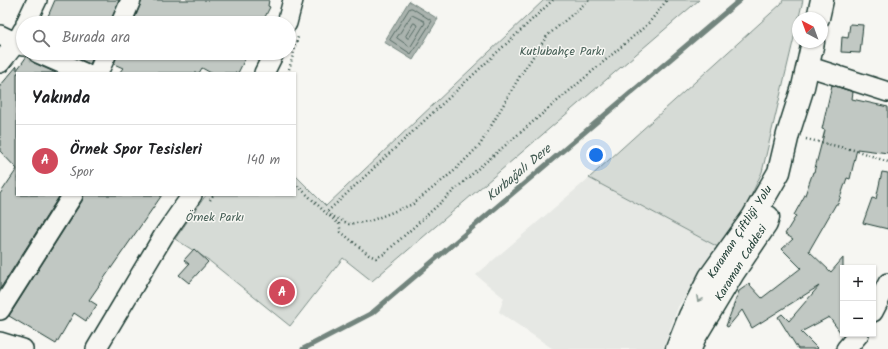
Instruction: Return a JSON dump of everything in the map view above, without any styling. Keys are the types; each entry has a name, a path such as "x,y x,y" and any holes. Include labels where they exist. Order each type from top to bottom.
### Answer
{"main road":[{"path":"819,12 822,0"},
{"name":"Karaman Çiftliği Yolu","path":"677,349 690,316 710,277 753,217 779,172 812,48"},
{"name":"Karaman Caddesi","path":"690,349 694,338 733,273 766,224 779,172"}],"street":[{"path":"29,16 37,0"},
{"path":"124,16 131,0"},
{"path":"289,16 293,0"},
{"path":"0,63 16,39"},
{"path":"54,60 82,72"},
{"path":"98,72 104,60"},
{"path":"264,72 270,60"},
{"path":"807,66 888,92"},
{"path":"0,310 71,196"},
{"path":"96,349 164,235 191,196"},
{"path":"876,306 888,283"},
{"path":"846,349 856,337"},
{"path":"0,342 23,349"}],"path":[{"path":"326,213 553,0"},
{"path":"326,213 349,224 370,221 413,204 431,190 454,171 480,145 520,76 547,36 589,0"},
{"path":"296,184 339,224 341,232 369,255 376,258 384,254 481,166 648,24 667,0"},
{"path":"788,134 858,151 888,162"}],"shaded area":[{"path":"589,178 718,247 678,307 663,349 553,349 499,312 504,298 476,275"}],"green space":[{"name":"Kutlubahçe Parkı","path":"544,0 699,0 372,281 343,258 290,326 207,259 175,239 205,196 296,196 296,176 326,206"},
{"path":"783,0 803,0 800,12 792,12 792,46 762,172 743,213 718,247 589,178 781,4"}],"water":[{"path":"409,1 438,19 413,60 384,42"}],"building":[{"path":"55,0 119,0 113,16 48,16"},
{"path":"142,0 269,0 268,6 270,7 266,16 136,16"},
{"path":"850,24 863,25 860,53 841,52 842,37 848,38"},
{"path":"24,60 31,60 34,63 54,72 16,72 16,168 0,151 0,86 17,66 17,70"},
{"path":"81,60 92,60 90,64"},
{"path":"115,60 244,60 238,72 209,72 202,68 200,72 120,72 123,68 114,64"},
{"path":"832,85 853,92 852,99 888,107 888,153 857,149 850,179 847,178 838,204 836,204 809,251 831,272 843,258 843,265 840,265 840,332 829,317 801,332 818,349 798,349 778,317 782,314 789,321 819,286 752,328 742,310 728,327 726,326 739,291 749,284 762,298 801,268 782,249 793,239 785,234 796,216 794,215 805,195 814,172 825,130 822,129"},
{"path":"16,170 16,196 59,196 0,289 0,194"},
{"path":"882,172 888,173 888,229 863,223 872,198 876,199"},
{"path":"84,196 161,196 89,300 97,305 86,321 74,313 56,344 9,316 82,201"},
{"path":"194,249 208,262 189,283 179,275 189,264 184,260"}],"waterway":[{"name":"Kurbağalı Dere","path":"303,349 372,313 740,0"}],"place":[{"name":"Örnek Spor Tesisleri","path":"282,292"}],"park label":[{"name":"Örnek Parkı","path":"215,217"}]}
